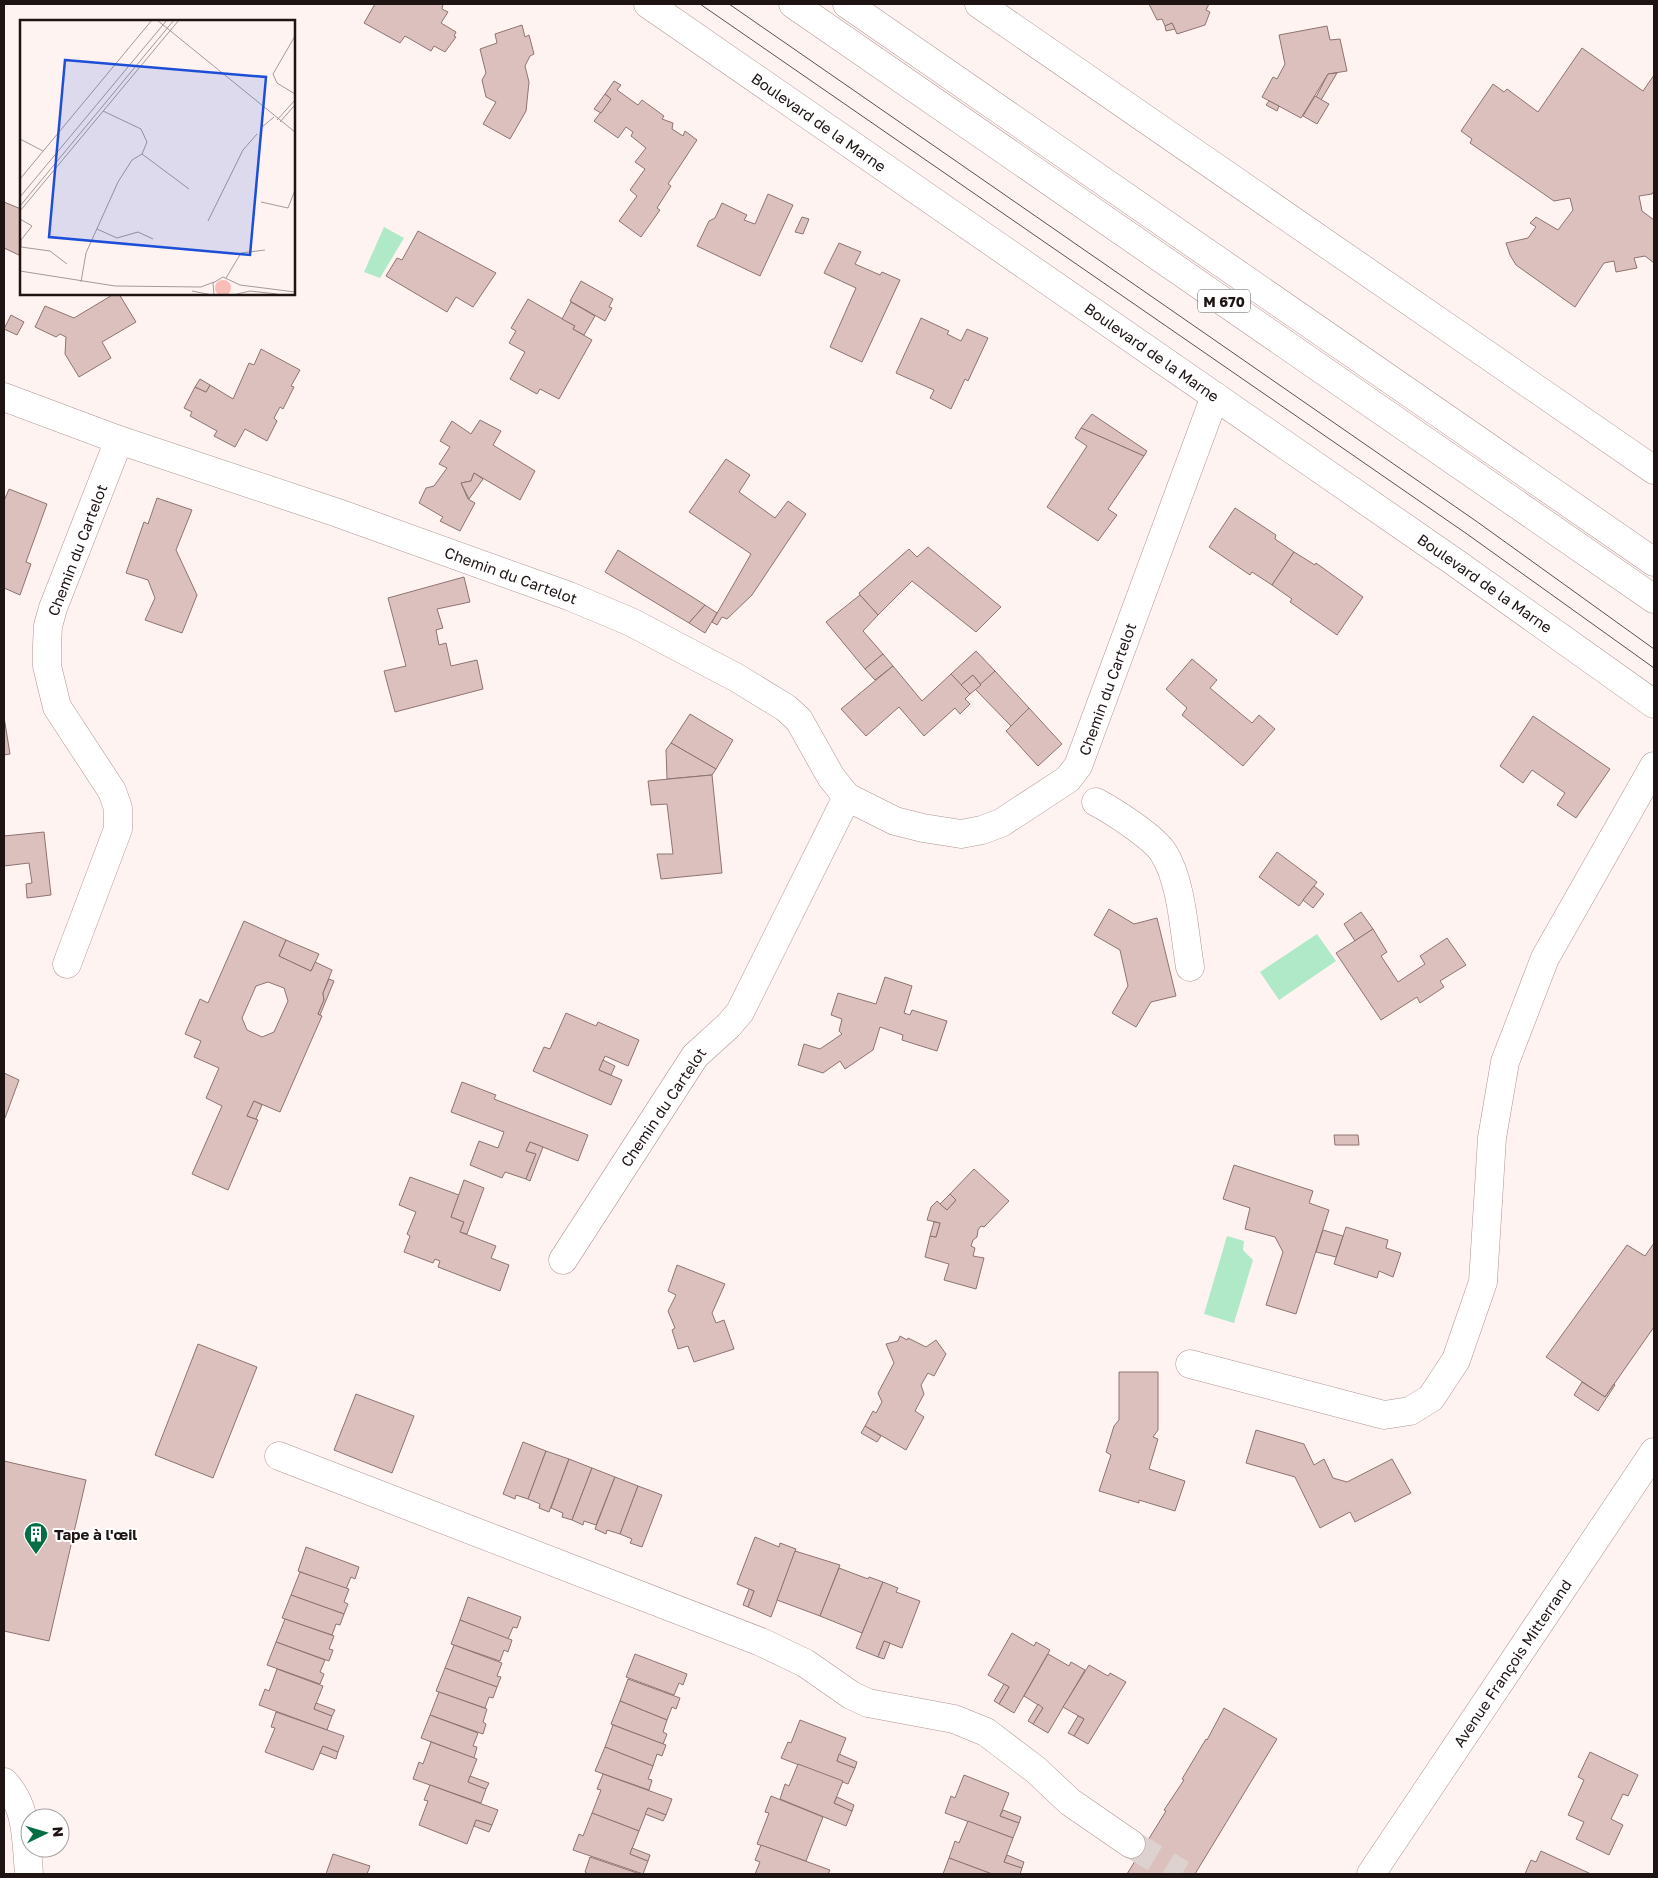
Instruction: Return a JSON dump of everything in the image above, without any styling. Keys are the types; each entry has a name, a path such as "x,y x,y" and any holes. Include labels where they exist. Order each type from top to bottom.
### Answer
{"street":[{"name":"Boulevard de la Marne","path":"648,4 1215,396 1654,704"},
{"name":"M 670","path":"793,4 1654,599"},
{"name":"M 670","path":"847,4 1654,562"},
{"path":"979,4 1654,470"},
{"name":"Chemin du Cartelot","path":"4,397 119,440 347,516 569,596 631,622 737,678 786,708 799,720 831,777 847,797 895,821 922,828 961,834 982,830 1001,823 1068,779 1078,766 1215,396"},
{"name":"Chemin du Cartelot","path":"67,964 118,830 119,820 112,791 57,707 47,666 48,626 119,440"},
{"path":"1190,1364 1384,1415 1410,1411 1431,1398 1456,1360 1482,1282 1492,1138 1505,1062 1545,958 1654,766"},
{"name":"Chemin du Cartelot","path":"563,1260 694,1056 729,1025 740,1012 847,797"},
{"path":"1096,802 1117,813 1162,851 1175,877 1190,967"},
{"name":"Avenue François Mitterrand","path":"1371,1874 1654,1452"},
{"path":"279,1456 761,1642 805,1664 851,1695 868,1703 969,1724 1003,1744 1070,1802 1131,1844"},
{"path":"4,1782 14,1793 24,1820 29,1874"}],"shaded area":[{"path":"384,227 404,238 380,278 364,272"},
{"path":"1317,934 1336,961 1279,1000 1260,972"},
{"path":"1227,1236 1244,1241 1243,1250 1253,1260 1234,1323 1204,1314"}],"building":[{"path":"375,4 443,4 442,9 448,12 441,23 456,32 454,36 456,37 445,52 434,46 431,51 405,36 400,43 364,23"},
{"path":"1149,4 1209,4 1206,10 1210,12 1205,25 1177,34 1172,23 1165,26 1162,19 1157,20"},
{"path":"1172,23 1175,29 1166,31 1165,26"},
{"path":"522,25 525,37 529,35 534,54 530,56 525,66 529,82 526,111 510,139 483,124 496,102 486,97 482,80 486,73 480,49 497,43 495,34"},
{"path":"1327,26 1330,40 1340,39 1347,71 1328,74 1301,118 1262,97 1273,77 1277,79 1285,64 1279,35"},
{"path":"1582,48 1643,91 1654,75 1654,191 1652,194 1639,196 1642,211 1654,220 1654,263 1645,256 1634,258 1637,268 1616,272 1614,261 1604,263 1575,307 1516,265 1506,243 1528,238 1536,227 1530,223 1536,217 1558,230 1573,210 1570,198 1554,201 1470,143 1472,139 1461,131 1493,84 1504,92 1507,89 1538,112"},
{"path":"1337,73 1321,100 1316,97 1328,74"},
{"path":"614,81 621,85 617,90 638,105 642,100 664,116 662,119 673,123 672,129 683,136 685,131 697,140 668,184 671,186 657,208 660,210 641,237 619,221 637,196 630,190 645,169 635,162 646,148 631,136 633,132 626,127 618,138 594,121 611,99 605,94"},
{"path":"605,94 611,99 601,113 594,109"},
{"path":"1315,96 1329,104 1317,124 1303,116"},
{"path":"1269,101 1279,106 1277,111 1266,105"},
{"path":"768,194 793,205 760,276 697,246 709,221 715,218 722,203 747,215 744,220 755,224"},
{"path":"4,202 20,209 20,256 4,248"},
{"path":"802,217 809,219 803,234 795,232"},
{"path":"418,231 496,273 473,307 456,297 447,312 386,276 397,258 402,260"},
{"path":"839,243 861,252 855,264 880,275 882,272 900,280 862,362 830,347 856,288 824,273"},
{"path":"581,281 613,299 609,307 612,308 605,321 570,301"},
{"path":"112,295 120,295 136,322 102,342 111,358 79,377 65,354 66,337 60,334 56,337 35,327 45,306 74,318"},
{"path":"528,299 575,326 573,329 592,340 559,399 540,389 537,394 510,379 525,352 509,343 516,331 511,328"},
{"path":"571,302 595,316 584,335 573,329 575,326 562,319"},
{"path":"11,315 24,322 17,335 4,329"},
{"path":"921,318 949,331 947,334 961,341 967,329 988,338 968,381 965,379 951,409 930,398 934,390 896,373"},
{"path":"261,349 300,370 291,386 294,387 283,409 280,407 274,418 277,421 267,441 245,429 235,447 214,436 217,431 190,416 192,412 184,408 195,387 206,392 210,385 233,399 249,363 254,365"},
{"path":"200,379 210,385 206,392 195,387"},
{"path":"1092,414 1147,451 1144,456 1081,428"},
{"path":"480,420 501,431 493,445 535,471 520,500 474,473 471,481 461,483 468,499 475,503 460,531 440,521 443,517 419,503 426,488 434,486 447,468 439,464 450,447 440,441 452,421 471,434"},
{"path":"1081,428 1144,456 1108,509 1117,515 1098,541 1047,507 1087,446 1075,438"},
{"path":"726,459 750,475 739,492 775,518 788,501 806,514 752,595 727,619 722,617 717,625 712,622 751,554 689,512"},
{"path":"474,473 483,479 469,499 461,483 471,481"},
{"path":"9,489 47,504 26,562 31,564 20,595 4,588 4,501"},
{"path":"157,498 192,510 176,550 197,595 182,633 145,620 155,598 148,580 126,573 144,522 148,524"},
{"path":"1235,508 1276,535 1275,539 1294,552 1272,585 1252,572 1250,575 1209,547"},
{"path":"928,547 1001,607 976,632 912,581 878,615 860,595 859,593 909,549 917,557"},
{"path":"618,550 705,605 689,623 605,572"},
{"path":"1294,552 1315,565 1316,563 1363,597 1337,635 1290,602 1292,599 1272,585"},
{"path":"464,577 470,602 437,609 443,628 436,630 439,645 446,643 451,666 477,660 483,689 395,712 384,671 406,666 388,598"},
{"path":"860,595 878,615 863,631 883,654 865,669 826,622"},
{"path":"705,605 717,613 705,633 689,623"},
{"path":"976,651 995,671 981,685 973,675 961,685 951,674"},
{"path":"883,654 893,666 875,680 865,669"},
{"path":"1192,659 1217,680 1210,688 1252,723 1259,715 1275,729 1243,766 1182,715 1187,708 1166,689"},
{"path":"893,666 922,701 951,674 970,694 965,699 970,704 960,714 955,708 924,736 899,707 866,736 841,709"},
{"path":"995,671 1029,708 1011,726 975,689"},
{"path":"973,675 981,685 970,694 961,685"},
{"path":"1029,708 1062,744 1038,766 1006,731"},
{"path":"690,714 733,740 716,769 671,743"},
{"path":"1533,716 1610,769 1576,818 1557,805 1565,793 1532,770 1523,783 1500,766"},
{"path":"4,717 10,754 4,755"},
{"path":"671,743 716,769 712,775 667,779 666,750"},
{"path":"712,775 722,873 661,879 657,854 673,854 667,804 651,805 648,781"},
{"path":"44,832 51,895 27,898 26,884 32,883 29,863 4,866 4,836"},
{"path":"1277,852 1317,882 1299,906 1259,877"},
{"path":"1314,886 1324,894 1313,908 1303,900"},
{"path":"1109,909 1134,924 1157,918 1176,996 1151,1002 1136,1027 1112,1013 1128,986 1120,950 1094,935"},
{"path":"1361,912 1373,929 1355,941 1344,924"},
{"path":"244,921 286,940 279,956 311,971 315,962 332,970 323,993 324,1000 318,1014 322,1016 280,1112 254,1101 247,1116 258,1120 228,1190 192,1174 222,1106 206,1098 219,1068 194,1057 201,1041 185,1034 200,999 208,1003","holes":["268,982 284,988 288,1001 274,1032 262,1037 247,1030 242,1018 256,986"]},
{"path":"1373,929 1387,952 1381,956 1398,982 1425,964 1420,956 1447,938 1466,965 1440,981 1444,987 1420,1003 1417,997 1381,1020 1336,953"},
{"path":"286,940 319,954 311,971 279,956"},
{"path":"885,977 912,986 904,1013 910,1015 912,1010 947,1021 937,1051 902,1040 903,1035 880,1027 873,1050 845,1069 840,1061 823,1073 798,1065 804,1044 820,1049 842,1034 839,1031 842,1019 831,1015 838,993 876,1004"},
{"path":"329,979 334,981 320,1015 318,1014 324,1000 323,993"},
{"path":"566,1013 596,1026 598,1022 639,1040 628,1066 605,1056 599,1070 622,1080 611,1105 533,1071 544,1047 550,1049"},
{"path":"603,1060 615,1066 611,1075 599,1070"},
{"path":"4,1073 19,1080 5,1118 4,1118"},
{"path":"462,1082 496,1095 494,1099 588,1135 578,1161 530,1142 526,1151 536,1154 526,1179 505,1172 502,1178 470,1165 479,1141 498,1148 504,1132 451,1112"},
{"path":"254,1101 262,1105 256,1119 247,1116"},
{"path":"1334,1135 1358,1135 1359,1145 1335,1145"},
{"path":"530,1142 543,1147 530,1181 526,1179 536,1154 526,1151"},
{"path":"1234,1165 1313,1191 1309,1203 1329,1210 1296,1314 1266,1305 1283,1252 1275,1237 1245,1229 1250,1208 1223,1199"},
{"path":"974,1169 1009,1201 984,1227 981,1226 977,1237 973,1240 971,1246 975,1248 973,1256 984,1258 976,1289 944,1280 949,1264 925,1257 930,1236 936,1237 940,1223 927,1220 931,1207 937,1201 947,1210 956,1200 950,1194"},
{"path":"410,1177 459,1195 451,1217 464,1222 460,1232 496,1246 491,1258 509,1265 500,1291 438,1267 440,1261 435,1259 433,1263 404,1252 410,1236 407,1234 416,1212 399,1205"},
{"path":"464,1180 484,1188 467,1234 460,1232 464,1222 451,1217"},
{"path":"950,1194 956,1200 947,1210 940,1204"},
{"path":"934,1222 940,1223 936,1237 930,1236"},
{"path":"1346,1227 1388,1240 1386,1248 1401,1253 1393,1277 1379,1271 1377,1278 1334,1264"},
{"path":"1323,1230 1343,1236 1336,1257 1316,1252"},
{"path":"1654,1243 1654,1327 1605,1397 1546,1357 1627,1245 1645,1256"},
{"path":"677,1265 725,1284 712,1313 716,1323 724,1320 734,1349 694,1362 688,1346 678,1349 672,1330 675,1328 668,1311 676,1295 668,1291"},
{"path":"900,1336 926,1347 936,1340 946,1354 934,1376 928,1373 921,1385 924,1394 915,1411 924,1417 906,1450 865,1426 873,1411 876,1413 882,1402 878,1393 894,1363 886,1344 898,1341"},
{"path":"198,1344 257,1367 213,1478 155,1455"},
{"path":"1119,1372 1158,1372 1158,1430 1153,1437 1158,1439 1149,1469 1185,1481 1175,1511 1099,1491 1111,1455 1106,1452 1114,1426 1119,1420"},
{"path":"1582,1382 1605,1397 1615,1385 1598,1411 1574,1395"},
{"path":"356,1394 414,1416 392,1473 334,1450"},
{"path":"865,1426 881,1436 877,1442 861,1433"},
{"path":"1256,1430 1304,1444 1314,1465 1324,1459 1333,1478 1347,1482 1392,1459 1411,1493 1355,1522 1350,1512 1320,1528 1295,1477 1246,1463"},
{"path":"523,1442 546,1451 528,1499 516,1495 515,1499 503,1494"},
{"path":"546,1451 569,1459 549,1512 539,1508 540,1504 528,1499"},
{"path":"569,1459 592,1468 572,1520 562,1517 563,1513 551,1508"},
{"name":"Tape à l'œil","path":"4,1461 86,1480 49,1641 4,1631"},
{"path":"592,1468 615,1477 596,1525 584,1521 583,1525 572,1520"},
{"path":"615,1477 638,1486 620,1534 607,1530 606,1534 595,1529"},
{"path":"638,1486 662,1495 642,1547 630,1543 632,1539 620,1534"},
{"path":"755,1537 779,1547 780,1543 796,1549 771,1617 748,1607 754,1591 737,1584"},
{"path":"306,1547 359,1567 355,1579 351,1577 346,1589 298,1571"},
{"path":"795,1551 840,1565 820,1616 777,1600"},
{"path":"839,1568 868,1579 869,1577 883,1582 862,1633 820,1616"},
{"path":"300,1572 349,1589 344,1602 348,1604 344,1614 291,1595"},
{"path":"883,1582 898,1588 896,1592 920,1601 902,1648 884,1641 878,1657 856,1648"},
{"path":"749,1589 754,1591 748,1607 743,1605"},
{"path":"291,1595 344,1614 340,1625 336,1624 332,1635 282,1618"},
{"path":"468,1597 521,1617 517,1628 513,1627 508,1639 460,1620"},
{"path":"285,1619 334,1636 329,1649 333,1650 329,1661 276,1642"},
{"path":"460,1620 512,1640 508,1652 504,1650 500,1661 451,1644"},
{"path":"1012,1633 1034,1646 1036,1642 1050,1650 1014,1713 999,1704 1009,1687 988,1675"},
{"path":"884,1641 890,1643 884,1659 878,1657"},
{"path":"276,1642 325,1660 320,1672 324,1674 320,1684 267,1665"},
{"path":"454,1645 502,1663 497,1676 501,1677 497,1687 445,1668"},
{"path":"635,1654 687,1674 683,1685 679,1683 674,1695 626,1677"},
{"path":"1048,1654 1069,1666 1071,1662 1085,1670 1048,1733 1033,1724 1043,1708 1024,1696"},
{"path":"1089,1665 1108,1676 1110,1673 1126,1682 1088,1744 1074,1736 1084,1719 1063,1707"},
{"path":"445,1668 497,1687 493,1698 489,1697 485,1708 436,1691"},
{"path":"277,1669 323,1686 314,1709 332,1716 327,1730 259,1705 265,1689 269,1691"},
{"path":"628,1679 680,1698 676,1709 672,1707 667,1720 620,1701"},
{"path":"1004,1684 1009,1687 999,1704 994,1701"},
{"path":"439,1692 487,1709 483,1722 486,1724 483,1734 430,1715"},
{"path":"620,1701 667,1720 663,1732 667,1734 663,1744 611,1724"},
{"path":"316,1703 335,1710 332,1716 314,1709"},
{"path":"1038,1704 1043,1708 1033,1724 1028,1721"},
{"path":"1224,1708 1277,1739 1195,1874 1127,1874 1166,1811 1164,1810 1184,1780 1182,1779 1207,1740"},
{"path":"276,1712 344,1736 338,1752 323,1746 313,1770 265,1752 275,1728 271,1727"},
{"path":"430,1715 478,1733 473,1746 477,1747 474,1758 421,1738"},
{"path":"1078,1716 1084,1719 1074,1736 1068,1733"},
{"path":"800,1720 846,1738 837,1761 855,1768 848,1784 781,1758 788,1742 791,1743"},
{"path":"613,1725 666,1745 662,1756 657,1754 653,1766 605,1747"},
{"path":"431,1742 477,1759 468,1782 486,1789 481,1803 413,1779 419,1762 423,1764"},
{"path":"323,1746 338,1752 336,1759 320,1753"},
{"path":"605,1747 653,1766 648,1779 652,1780 649,1790 595,1771"},
{"path":"1590,1752 1638,1775 1628,1796 1623,1794 1611,1819 1623,1825 1609,1855 1576,1839 1584,1822 1568,1815 1584,1780 1578,1777"},
{"path":"839,1754 857,1762 855,1768 837,1761"},
{"path":"798,1764 843,1781 834,1803 852,1811 846,1826 780,1799 785,1784 789,1786"},
{"path":"603,1774 672,1799 666,1815 648,1808 639,1831 592,1813 601,1790 597,1789"},
{"path":"964,1775 1009,1793 1000,1816 1019,1823 1013,1838 945,1813 951,1796 955,1798"},
{"path":"470,1776 489,1783 486,1789 468,1782"},
{"path":"430,1785 498,1810 492,1825 476,1820 467,1844 419,1825 428,1801 424,1800"},
{"path":"771,1796 823,1817 806,1861 757,1844 769,1813 765,1812"},
{"path":"837,1797 854,1805 852,1811 834,1803"},
{"path":"648,1808 666,1815 663,1821 645,1814"},
{"path":"1003,1810 1021,1817 1019,1823 1000,1816"},
{"path":"592,1813 639,1831 630,1854 648,1861 643,1874 573,1850 579,1834 583,1836"},
{"path":"476,1820 492,1825 489,1832 474,1826"},
{"path":"968,1821 1013,1838 1004,1862 1022,1868 1020,1874 992,1874 949,1858 955,1841 959,1843"},
{"path":"761,1845 830,1870 828,1874 755,1874 760,1862 755,1860"},
{"path":"632,1848 650,1855 648,1861 630,1854"},
{"path":"1541,1851 1591,1874 1525,1874 1531,1860 1536,1862"},
{"path":"333,1854 370,1866 367,1874 326,1874"},
{"path":"1007,1855 1024,1862 1022,1868 1004,1862"},
{"path":"590,1857 640,1874 588,1874 585,1872"},
{"path":"949,1858 992,1874 943,1874"}],"tunnel":[{"path":"1131,1844 1182,1874"}],"tram line":[{"path":"700,4 1467,534 1654,668"},
{"path":"729,4 1476,521 1654,649"}],"place":[{"name":"Tape à l'œil","path":"36,1555"}]}
